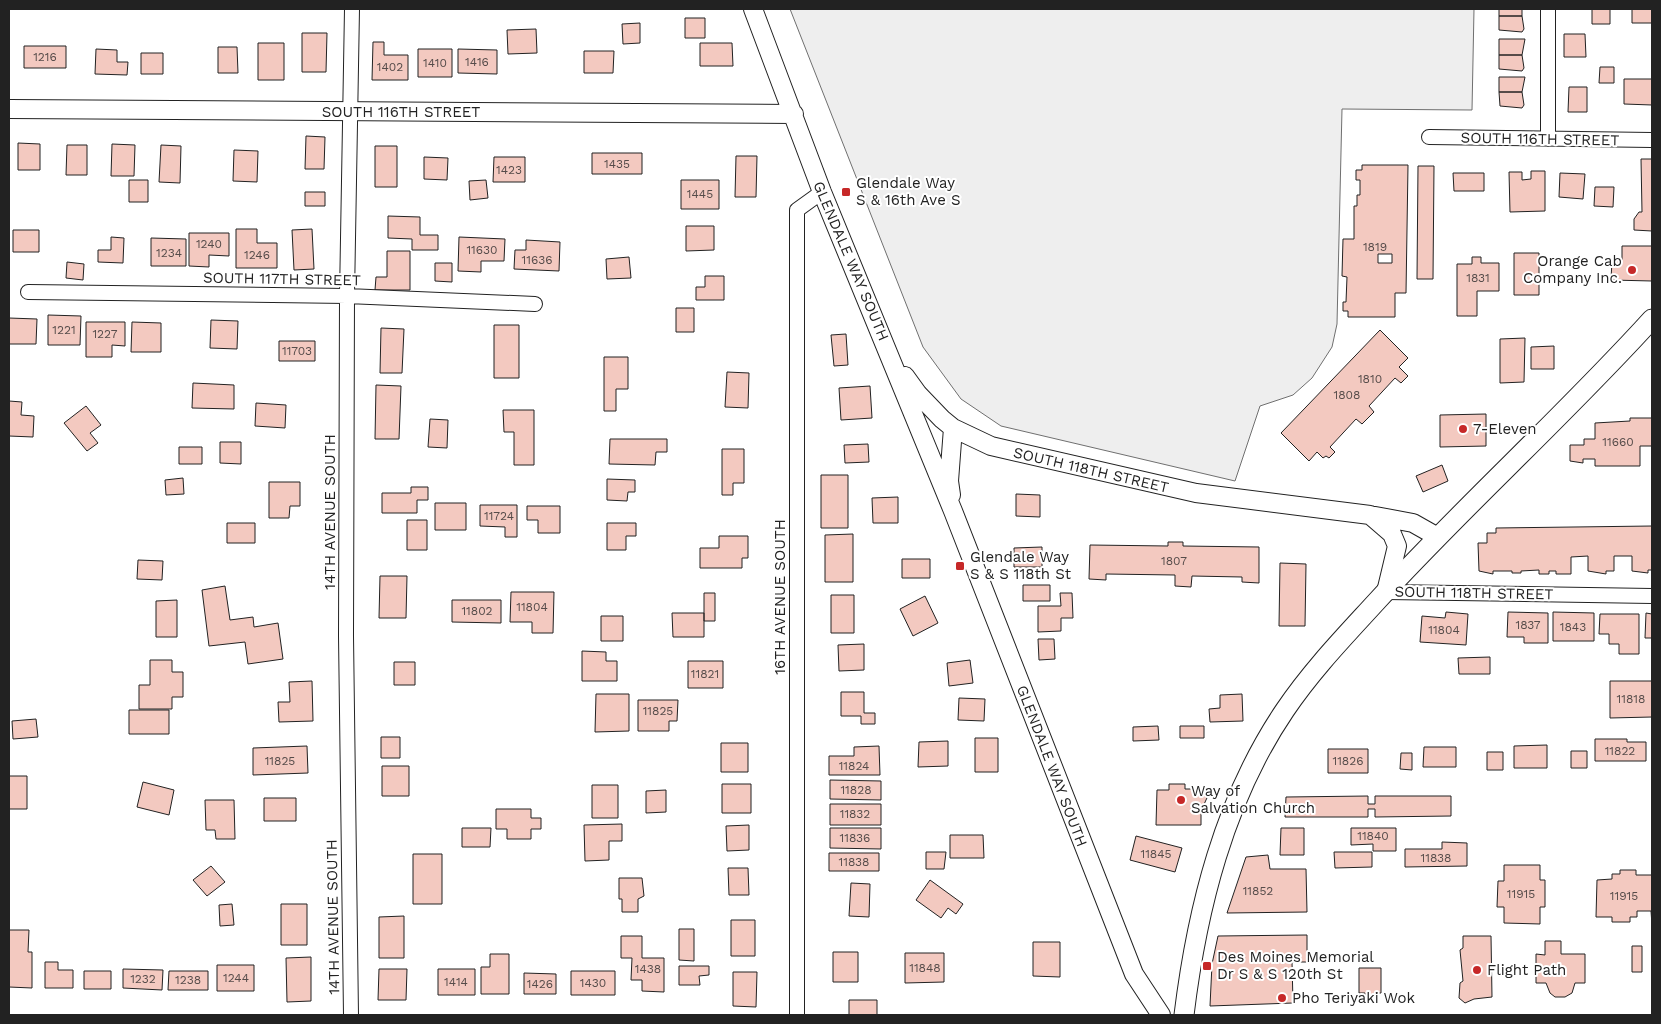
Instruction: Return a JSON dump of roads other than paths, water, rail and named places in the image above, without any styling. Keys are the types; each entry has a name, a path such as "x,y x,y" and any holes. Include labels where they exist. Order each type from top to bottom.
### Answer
{"main road":[{"path":"1184,1015 1202,905 1216,856 1252,771 1285,711 1314,670 1436,536 1652,319"}],"street":[{"name":"14TH AVENUE SOUTH","path":"351,1015 346,735 347,296 352,9"},
{"name":"GLENDALE WAY SOUTH","path":"753,9 822,192 953,511 1134,974 1146,996 1161,1015"},
{"path":"1548,9 1548,139"},
{"name":"SOUTH 116TH STREET","path":"9,109 794,114"},
{"name":"SOUTH 116TH STREET","path":"1429,137 1652,140"},
{"name":"16TH AVENUE SOUTH","path":"797,1015 797,210 822,192"},
{"name":"SOUTH 117TH STREET","path":"28,292 347,296 535,304"},
{"name":"SOUTH 118TH STREET","path":"875,318 900,368 918,394 953,428 973,439 1000,449 1196,493 1370,515 1413,523 1436,536"},
{"name":"GLENDALE WAY SOUTH","path":"953,428 949,481 953,511"},
{"name":"SOUTH 118TH STREET","path":"1370,515 1392,534 1397,546 1386,592 1652,596"}],"place":[{"name":"Glendale Way S & 16th Ave S","path":"846,192"},
{"name":"Orange Cab Company Inc.","path":"1632,270"},
{"name":"7-Eleven","path":"1463,429"},
{"name":"Glendale Way S & S 118th St","path":"960,566"},
{"name":"Way of Salvation Church","path":"1181,800"},
{"name":"Des Moines Memorial Dr S & S 120th St","path":"1207,966"},
{"name":"Flight Path","path":"1477,970"},
{"name":"Pho Teriyaki Wok","path":"1282,998"}]}
